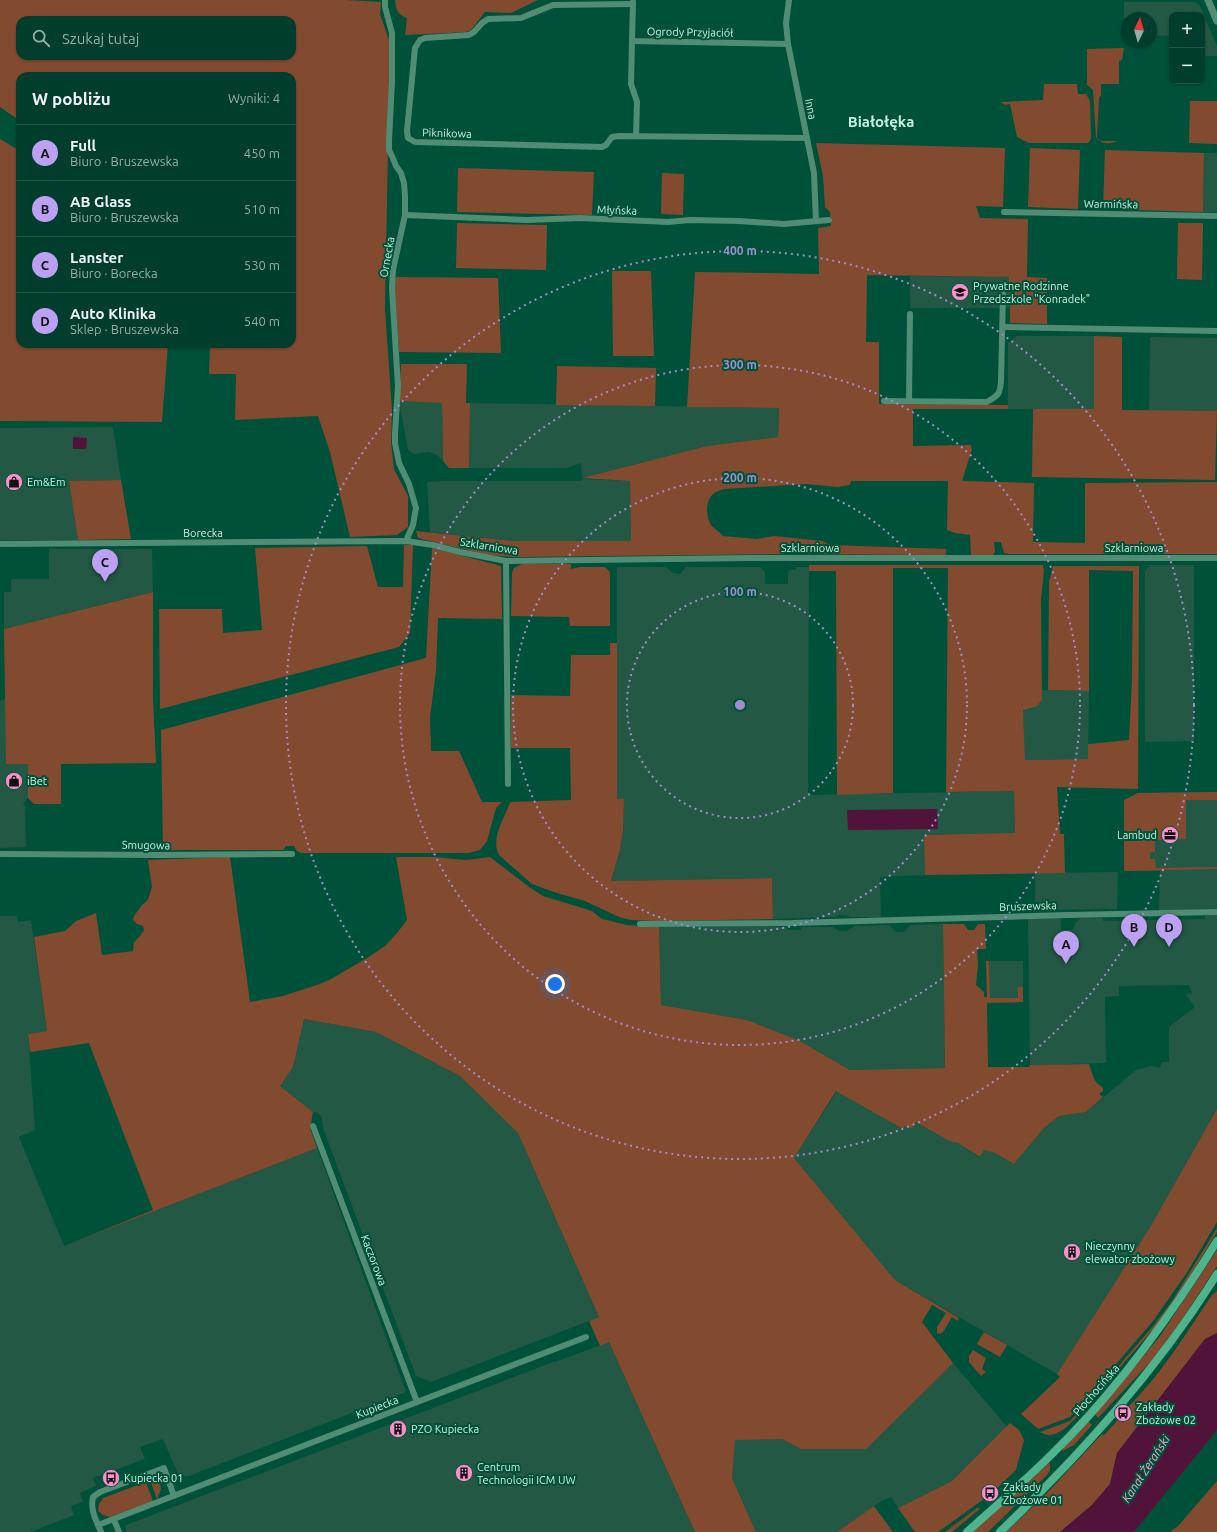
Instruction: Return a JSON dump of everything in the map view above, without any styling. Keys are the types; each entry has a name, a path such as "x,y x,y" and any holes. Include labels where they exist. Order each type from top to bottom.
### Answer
{"main road":[{"name":"Płochocińska","path":"967,1532 1053,1454 1119,1380 1159,1330 1217,1241"},
{"path":"1000,1532 1075,1457 1112,1415 1172,1340 1217,1274"}],"street":[{"name":"Ornecka","path":"385,0 385,7 392,33 392,82 388,140 389,150 396,166 401,172 404,183 405,215 393,270 392,288 398,386 394,432 395,443 399,463 409,484 416,508 413,525 406,541"},
{"name":"Inna","path":"789,0 786,23 788,44 814,173 816,221"},
{"path":"1208,0 1217,21"},
{"name":"Ogrody Przyjaciół","path":"633,2 632,41 788,44"},
{"name":"Piknikowa","path":"633,2 553,5 517,18 488,19 469,35 425,38 420,40 415,48 407,135 409,140 415,142 602,147 606,145 612,137 616,136 807,138"},
{"path":"632,41 632,84 637,102 636,136"},
{"name":"Warmińska","path":"1004,212 1217,216"},
{"name":"Młyńska","path":"405,215 527,220 580,218 668,222 690,220 725,220 784,224 829,220"},
{"path":"884,401 987,402 1000,393 1003,294"},
{"path":"909,401 910,314"},
{"path":"1003,327 1217,331"},
{"name":"Borecka","path":"0,544 406,541"},
{"name":"Szklarniowa","path":"406,541 433,545 506,561 751,558 1217,558"},
{"path":"506,561 508,784"},
{"name":"Smugowa","path":"0,854 161,856 292,854"},
{"name":"Bruszewska","path":"640,924 839,922 1217,912"},
{"name":"Kaczorowa","path":"313,1126 417,1402"},
{"name":"Kupiecka","path":"98,1525 586,1337"},
{"path":"101,1532 92,1510 93,1497 100,1492 164,1468 174,1496"},
{"path":"114,1520 118,1532"}],"shaded area":[{"path":"0,0 345,0 381,2 380,14 390,43 385,309 392,411 391,442 394,469 408,496 408,527 397,535 350,537 330,452 318,416 235,420 236,374 209,374 210,348 296,348 296,72 16,72 16,118 0,107"},
{"path":"395,0 538,0 511,13 485,12 471,30 466,32 405,35 407,18 401,15 398,11"},
{"path":"1124,2 1195,2 1200,6 1203,12 1169,12 1169,36 1157,35 1157,12 1124,12"},
{"path":"1205,18 1217,46 1217,56 1205,56"},
{"path":"1124,48 1122,60 1119,61 1119,84 1101,84 1097,138 1093,90 1086,84 1087,49"},
{"path":"1044,84 1077,84 1078,94 1086,94 1090,101 1091,139 1088,143 1029,143 1017,137 1010,104 1005,105 1001,102 1043,100"},
{"path":"1190,101 1217,101 1217,144 1189,143"},
{"path":"0,139 16,149 16,348 168,348 162,422 0,421"},
{"path":"1100,141 1117,141 1111,143"},
{"path":"816,143 1005,148 1003,207 976,206 980,218 1028,219 1027,277 1047,278 1047,324 1010,323 1009,277 867,275 866,342 879,342 879,404 1008,405 1008,409 913,409 913,446 971,445 972,449 962,481 1034,483 1033,542 1085,543 1085,483 1217,482 1217,554 1008,554 1004,553 1001,542 994,542 995,552 993,555 971,555 970,535 955,533 947,530 948,481 851,481 850,485 838,487 806,484 725,489 717,491 710,497 707,509 709,522 723,536 757,539 774,536 822,541 830,545 946,549 946,555 790,554 513,557 488,555 418,538 416,531 513,541 631,541 630,481 582,478 707,446 778,437 779,408 687,407 695,272 819,274 818,228 831,226 830,212 825,207 823,176"},
{"path":"1030,148 1080,150 1078,209 1028,207"},
{"path":"1105,150 1204,153 1203,212 1103,209"},
{"path":"1204,153 1217,153 1217,212 1203,212"},
{"path":"458,168 594,172 592,215 457,212"},
{"path":"662,173 684,174 683,215 661,214"},
{"path":"457,223 547,225 546,270 456,268"},
{"path":"1178,223 1203,223 1202,280 1177,279"},
{"path":"612,271 651,271 654,356 613,356"},
{"name":"Prywatne Rodzinne Przedszkole \"Konradek\"","path":"910,276 1009,277 1009,308 910,308"},
{"path":"397,277 498,278 501,353 399,352 394,279"},
{"path":"1016,336 1094,336 1094,409 1008,409 1008,343"},
{"path":"1094,336 1122,337 1122,410 1217,411 1215,480 1032,477 1033,409 1094,409"},
{"path":"1150,337 1217,338 1217,411 1149,411"},
{"path":"401,364 467,364 466,403 470,403 469,468 449,468 443,461 442,403 399,401"},
{"path":"557,366 656,368 655,406 556,405"},
{"path":"399,401 442,403 443,461 437,455 429,452 414,454 408,450"},
{"path":"470,403 779,408 778,437 707,446 582,478 581,463 567,468 469,468"},
{"path":"113,427 121,480 69,481 78,540 0,540 0,428"},
{"path":"582,479 630,481 631,541 513,541 430,532 427,482 581,481"},
{"path":"121,480 131,539 78,540 69,481"},
{"path":"404,545 413,545 410,633 399,647 160,709 159,609 222,609 223,633 262,630 255,548 367,546 378,587 403,587"},
{"path":"432,548 501,566 502,619 438,618 436,671 430,717 431,751 459,751 482,802 502,802 496,808 487,841 480,850 469,853 301,853 297,851 294,846 286,846 283,850 163,850 161,730 426,658"},
{"path":"49,549 152,549 153,592 4,629 4,592 11,592 11,579 49,579"},
{"path":"522,564 571,564 571,569 579,567 605,567 610,572 610,626 570,626 569,617 511,616 512,573 514,568"},
{"path":"809,565 1043,565 1044,570 1041,600 1042,700 1036,707 1023,710 1025,760 1088,759 1088,744 1129,740 1132,680 1133,571 1089,570 1089,691 1048,690 1049,581 1053,566 1139,566 1138,789 1057,787 1060,834 1064,834 1065,873 925,875 924,835 1015,833 1014,791 946,792 948,568 893,568 893,793 837,795 836,571 809,571"},
{"path":"1150,565 1194,565 1194,741 1145,742 1145,571"},
{"path":"617,567 666,567 673,573 680,574 686,567 760,567 765,572 765,584 788,584 788,572 790,570 796,570 796,567 809,567 808,795 1014,791 1015,834 925,835 925,875 880,877 881,917 850,917 840,915 836,917 773,919 772,878 611,881 620,850 623,831 624,799 617,799"},
{"path":"153,592 153,699 156,763 61,764 61,804 34,804 28,798 28,764 6,764 4,629"},
{"path":"610,643 617,643 617,799 624,799 623,831 620,850 611,881 772,878 773,919 631,920 619,917 585,901 532,884 499,855 496,842 497,835 510,802 571,800 570,748 511,748 511,695 570,696 571,655 610,655"},
{"path":"1042,690 1089,691 1088,759 1024,760 1023,710 1036,707 1042,700"},
{"name":"iBet","path":"6,699 6,764 28,764 28,798 23,804 25,806 26,847 0,848 0,701"},
{"name":"Lambud","path":"1217,792 1217,909 1159,911 1160,871 1124,871 1124,800 1138,793"},
{"path":"1217,792 1217,800 1186,800 1186,839 1155,840 1155,852 1150,852 1150,859 1155,859 1156,868 1217,867 1217,869 1124,871 1124,800 1138,793"},
{"path":"230,857 250,1002 283,996 320,984 367,958 385,946 407,920 396,857 433,857 466,860 490,857 543,896 592,911 602,919 627,925 659,927 661,1005 747,1020 798,1040 850,1070 945,1068 943,924 964,924 968,930 974,930 978,924 985,924 986,949 977,949 978,965 976,985 984,992 984,997 987,997 986,961 989,961 990,998 1018,998 1018,987 1023,987 1023,1002 987,1003 988,1067 1029,1067 1030,1065 1089,1064 1094,1079 1103,1088 1103,1091 1099,1094 1103,1097 1086,1112 1059,1116 1044,1128 1014,1164 995,1153 984,1150 980,1157 958,1143 949,1141 916,1122 912,1128 905,1126 903,1129 836,1091 794,1158 895,1280 959,1318 958,1321 952,1317 943,1332 940,1334 937,1333 937,1327 946,1313 932,1305 922,1322 953,1363 866,1449 801,1449 782,1439 735,1440 732,1478 756,1532 695,1532 609,1342 600,1346 589,1321 599,1317 518,1133 460,1076 376,1032 304,1019 293,1067 280,1086 313,1112 310,1128 317,1148 64,1246 153,1210 89,1043 30,1052 28,1034 47,1031 34,937 65,931 76,921 96,913 102,955 133,951 134,942 144,930 143,926 137,924 133,920 134,916 142,905 148,900 152,887 148,860"},
{"path":"1118,872 1117,909 1035,910 1035,873"},
{"path":"1205,915 1217,915 1217,1109 1149,1229 1057,1374 895,1280 794,1158 837,1091 903,1129 905,1126 916,1122 949,1141 958,1143 979,1157 984,1150 995,1153 1014,1164 1044,1128 1059,1116 1086,1112 1136,1070 1151,1066 1160,1068 1162,1062 1169,1062 1169,1027 1195,1007 1186,995 1192,993 1189,985 1119,986 1119,996 1105,997 1106,1063 1030,1065 1029,919 1060,918 1061,930 1073,930 1076,922 1081,918 1103,918 1103,921 1205,919"},
{"path":"0,916 17,916 18,922 31,920 47,1031 28,1034 35,1130 19,1137 64,1246 317,1148 406,1392 189,1476 179,1476 163,1439 140,1447 145,1459 93,1478 96,1486 80,1493 83,1502 71,1506 74,1515 30,1532 0,1532"},
{"path":"943,924 945,1068 850,1070 798,1040 747,1020 661,1005 659,927 786,927 788,930 801,930 801,927 833,927 839,931 847,931 854,926 889,925 896,932 904,932 910,925"},
{"path":"986,961 1023,961 1023,1002 987,1003"},
{"path":"304,1019 376,1032 460,1076 518,1133 599,1317 431,1382 416,1376 324,1131 321,1116 316,1112 313,1112 280,1086 293,1067"},
{"path":"1217,1109 1217,1222 1186,1274 1153,1321 1105,1377 1070,1417 1038,1429 1021,1414 1060,1377 1057,1374 1149,1229"},
{"path":"1217,1228 1217,1232 1190,1276 1156,1326 1084,1409 1082,1408 1154,1325 1172,1301"},
{"path":"1217,1250 1217,1266 1185,1315 1154,1358 1098,1418 1095,1414 1160,1336"},
{"path":"1217,1291 1217,1333 1205,1339 1117,1453 1110,1484 1092,1505 1060,1532 1006,1532 1047,1493 1102,1434 1104,1435 1127,1410 1126,1409 1161,1369 1212,1295"},
{"path":"984,1332 1007,1345 1000,1357 977,1344"},
{"path":"609,1342 695,1532 126,1532 126,1525"},
{"path":"973,1350 986,1358 982,1369 986,1372 981,1376 969,1362 969,1356"},
{"path":"953,1363 1007,1427 952,1481 898,1508 891,1497 883,1500 837,1532 756,1532 732,1478 734,1440 782,1439 801,1449 943,1372"},
{"path":"1078,1412 1080,1414 1067,1427 1057,1433 1046,1435 1040,1432 1070,1421"},
{"path":"1088,1421 1092,1425 1074,1445 1063,1451 1062,1449"},
{"path":"1010,1423 1019,1430 1024,1440 1016,1470 994,1491 992,1489 986,1494 988,1496 938,1532 915,1532 898,1508 952,1481"},
{"path":"1050,1462 1050,1470 1047,1475 988,1532 973,1532 1020,1490"},
{"path":"153,1479 160,1483 161,1489 157,1499 150,1480"},
{"path":"1217,1481 1217,1532 1170,1532 1179,1525"},
{"path":"146,1482 153,1501 110,1517 103,1515 98,1511 99,1504 103,1498"},
{"path":"874,1506 893,1532 837,1532"},
{"path":"977,1508 981,1508 952,1532 945,1532"}],"water":[{"path":"73,437 87,438 86,449 73,449"},
{"path":"937,809 938,829 848,830 847,810"},
{"name":"Kanał Żerański","path":"1217,1333 1217,1430 1134,1532 1060,1532 1092,1505 1110,1484 1117,1453 1205,1339"}],"place":[{"name":"Prywatne Rodzinne Przedszkole \"Konradek\"","path":"960,292"},
{"name":"Em&Em","path":"14,482"},
{"name":"Lanster","path":"105,582"},
{"name":"iBet","path":"14,781"},
{"name":"Lambud","path":"1170,835"},
{"name":"AB Glass","path":"1134,947"},
{"name":"Auto Klinika","path":"1169,947"},
{"name":"Full","path":"1066,964"},
{"name":"Nieczynny elewator zbożowy","path":"1072,1252"},
{"name":"Zakłady Zbożowe 02","path":"1123,1413"},
{"name":"PZO Kupiecka","path":"398,1429"},
{"name":"Centrum Technologii ICM UW","path":"464,1473"},
{"name":"Kupiecka 01","path":"111,1478"},
{"name":"Zakłady Zbożowe 01","path":"990,1493"}],"district":[{"name":"Białołęka","path":"881,122"}]}
